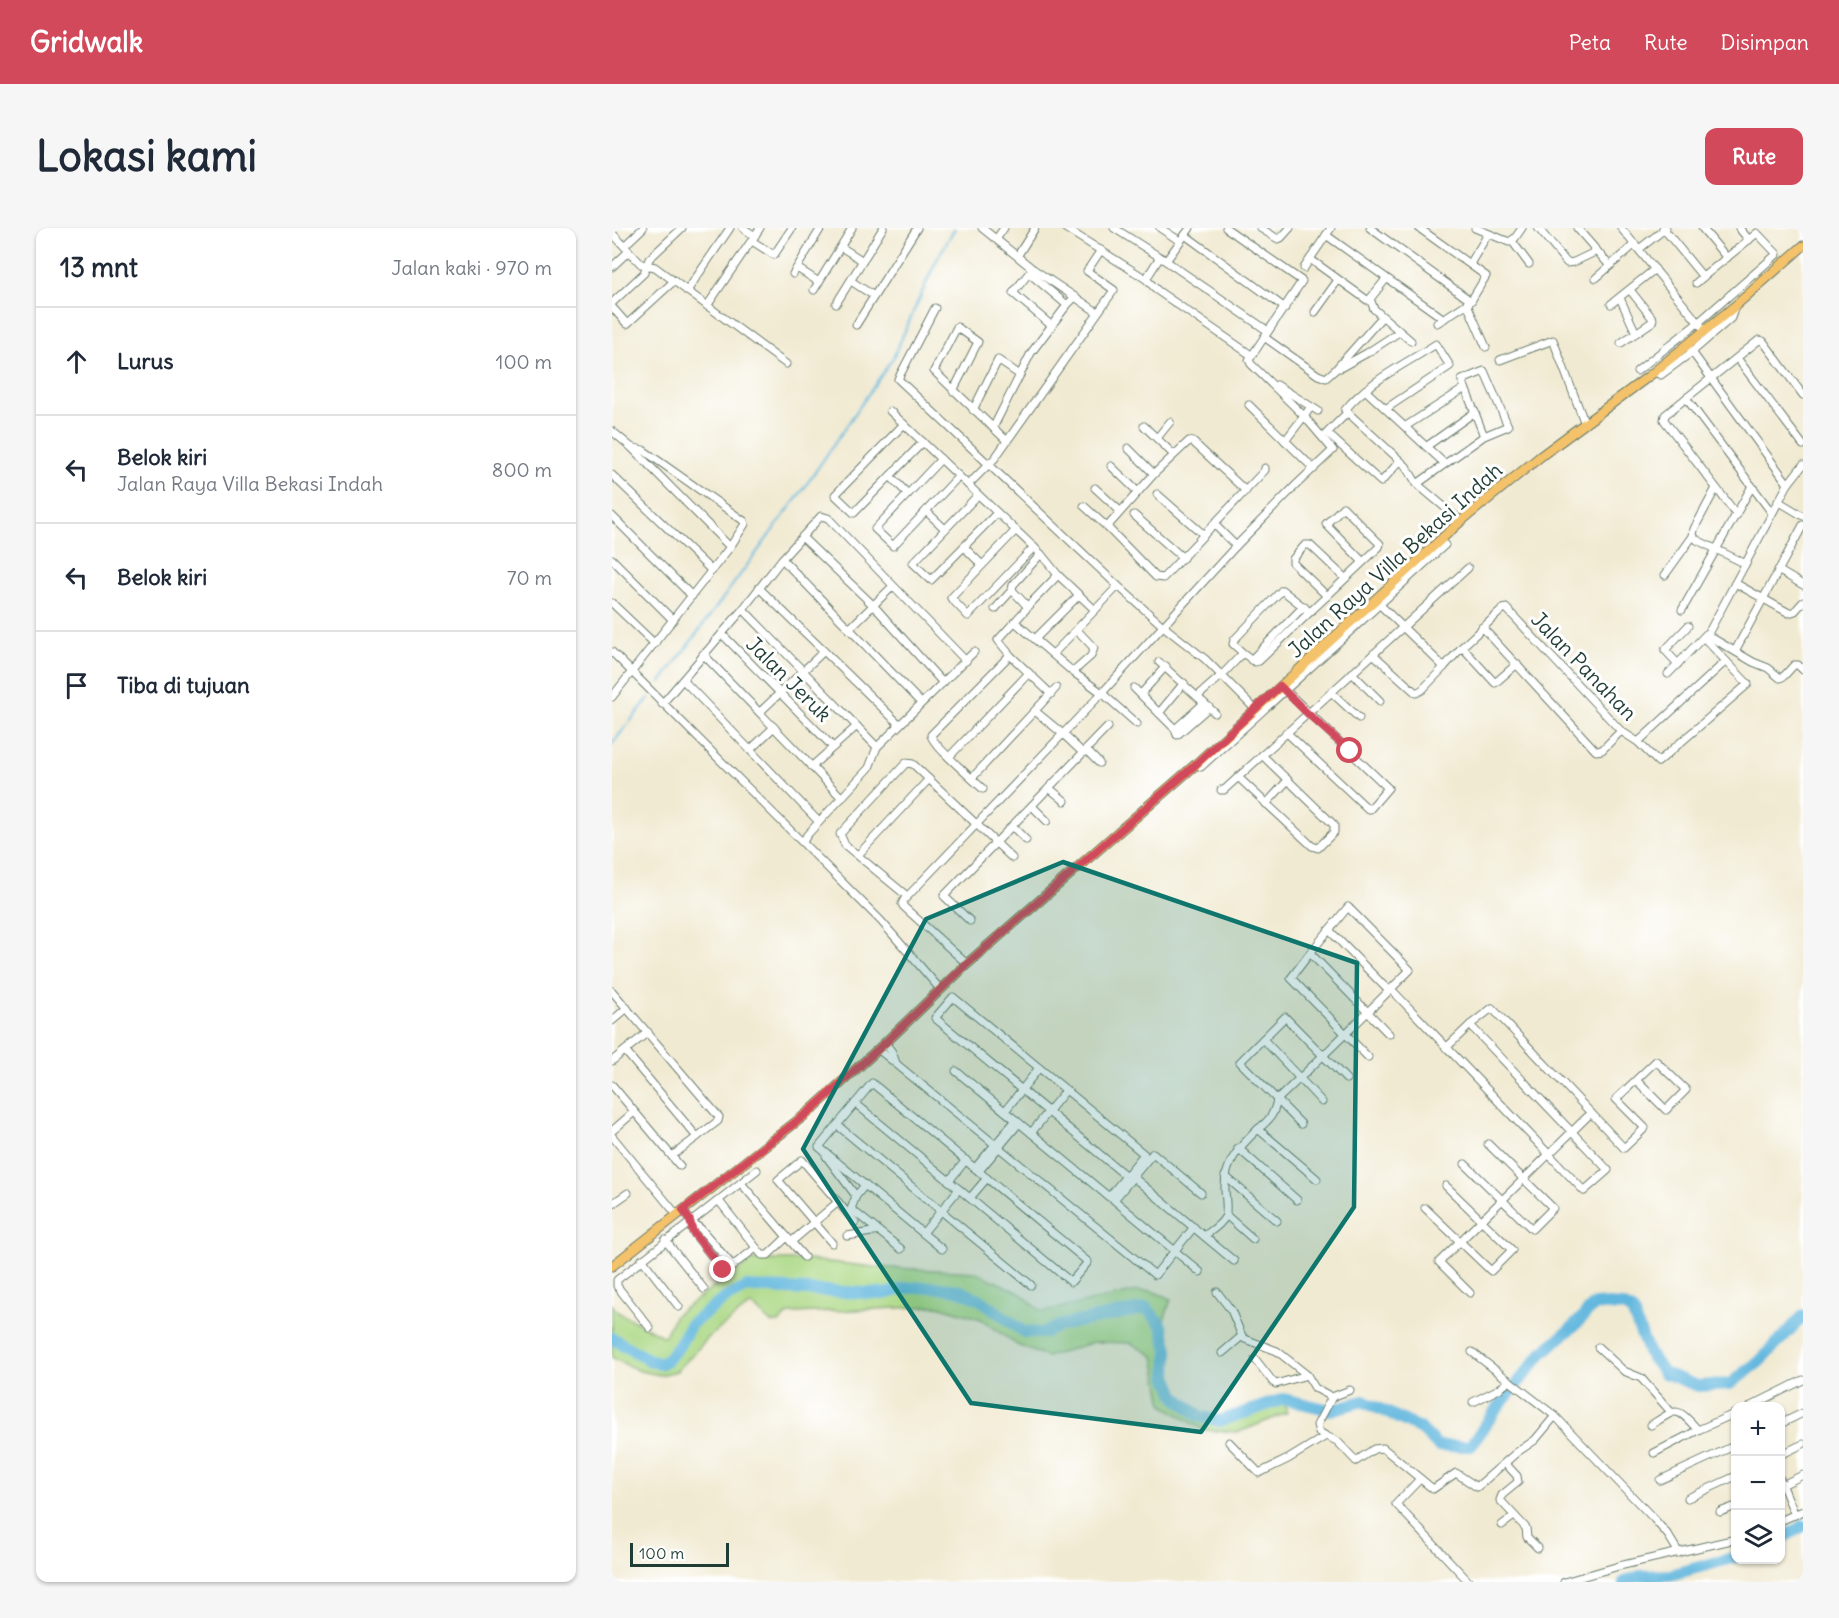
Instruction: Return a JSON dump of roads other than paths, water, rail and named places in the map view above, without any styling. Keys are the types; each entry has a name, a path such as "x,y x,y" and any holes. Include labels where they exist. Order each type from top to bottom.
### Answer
{"main road":[{"name":"Jalan Raya Villa Bekasi Indah","path":"612,1266 810,1111 967,964 1377,603 1461,521 1512,479 1689,348 1705,330 1803,246"}],"street":[{"path":"612,267 643,228"},
{"path":"612,303 644,273 649,259 682,228"},
{"path":"687,291 730,228"},
{"path":"743,228 774,255 792,228"},
{"path":"707,306 760,228"},
{"path":"819,282 795,271 821,228"},
{"path":"814,290 852,228"},
{"path":"836,304 883,228"},
{"path":"856,325 916,228"},
{"path":"982,228 1018,255 1031,271 1067,305"},
{"path":"997,238 1004,228"},
{"path":"1018,255 1035,228"},
{"path":"1065,228 1146,279 1158,291 1251,355"},
{"path":"1114,228 1163,259 1321,377 1326,378 1335,370 1382,317"},
{"path":"1160,228 1183,238 1285,308"},
{"path":"1146,279 1190,228"},
{"path":"967,964 903,906 907,896 1102,693 1236,546 1331,453 1333,448 1249,360 1302,281 1226,228"},
{"path":"1260,228 1278,239 1290,228"},
{"path":"1370,228 1469,302 1486,347"},
{"path":"1419,228 1486,276 1469,302 1437,323"},
{"path":"1470,264 1482,231 1506,242 1512,241 1522,228"},
{"path":"1538,228 1567,263 1597,251"},
{"path":"1577,228 1610,266"},
{"path":"1621,228 1705,330"},
{"path":"1596,278 1664,228 1703,277"},
{"path":"1702,228 1727,258"},
{"path":"1739,228 1749,240"},
{"path":"1304,268 1329,231 1386,279 1444,319"},
{"path":"612,233 641,264 655,267 786,364"},
{"path":"1637,371 1777,255 1758,233 1696,283"},
{"path":"1512,241 1529,264"},
{"path":"841,247 863,261"},
{"path":"968,485 995,458 1114,290 1087,271 1101,250"},
{"path":"1310,259 1366,300 1371,299 1386,279"},
{"path":"1611,304 1655,269"},
{"path":"1031,271 1097,312"},
{"path":"1031,271 1013,293 1052,326"},
{"path":"1315,312 1338,280"},
{"path":"612,308 627,324 674,281"},
{"path":"850,281 874,296"},
{"path":"1621,343 1653,319 1630,290"},
{"path":"993,428 1031,353 1075,297"},
{"path":"1620,298 1636,333"},
{"path":"1371,299 1373,307 1382,317 1411,341"},
{"path":"1735,306 1731,318 1689,348 1788,484"},
{"path":"934,308 898,379 1118,586 1222,675 1255,709"},
{"path":"953,391 978,342 957,327 934,371 953,391 1006,440"},
{"path":"1335,370 1399,332"},
{"path":"1500,360 1553,340 1585,424"},
{"path":"1737,515 1664,417 1667,412 1761,340 1803,395"},
{"path":"1387,408 1450,366 1436,344 1365,390 1345,410 1406,466 1417,484 1461,521"},
{"path":"1737,358 1803,445"},
{"path":"974,410 998,360 1020,375"},
{"path":"1644,365 1651,374"},
{"path":"1417,484 1484,436 1508,426 1484,371 1462,380 1484,436"},
{"path":"1265,377 1314,409 1304,416 1285,441"},
{"path":"1406,426 1465,388"},
{"path":"1365,390 1444,463"},
{"path":"1686,398 1772,513"},
{"path":"1249,405 1314,470"},
{"path":"890,411 1041,554 1058,575 1095,610"},
{"path":"1348,412 1327,433 1381,482 1400,461"},
{"path":"1427,446 1475,412"},
{"path":"1157,438 1170,422"},
{"path":"904,424 835,495 854,513 923,442"},
{"path":"1144,426 1173,454"},
{"path":"612,430 730,548"},
{"path":"1107,527 1186,441 1191,441 1246,491"},
{"path":"612,697 745,526 744,521 643,450 631,447"},
{"path":"1128,448 1154,474"},
{"path":"941,459 875,529 893,546 959,476"},
{"path":"1668,674 1705,636 1736,583 1778,501 1803,465"},
{"path":"1111,466 1138,492"},
{"path":"1084,506 1160,579 1163,579 1265,468"},
{"path":"612,475 712,571"},
{"path":"890,476 908,494"},
{"path":"1682,610 1752,486"},
{"path":"1095,488 1120,511"},
{"path":"1665,575 1694,536 1694,529 1716,488"},
{"path":"1157,494 1204,535"},
{"path":"978,495 913,562 931,580 997,513"},
{"path":"1778,501 1803,516"},
{"path":"1310,612 1282,590 1234,640 1233,644 1251,660 1255,662 1259,660 1310,612 1327,596 1345,578 1363,562 1379,547 1380,542 1343,507 1326,524 1363,562"},
{"path":"926,511 945,529"},
{"path":"1134,514 1183,558"},
{"path":"612,516 692,596"},
{"path":"662,704 743,609 782,559 821,516 826,516 966,661"},
{"path":"1214,524 1236,546"},
{"path":"1735,651 1803,525"},
{"path":"1016,531 951,598 968,616 1034,548"},
{"path":"1694,536 1746,564"},
{"path":"802,537 874,606 943,683"},
{"path":"1327,596 1293,563 1293,559 1305,545 1310,545 1345,578"},
{"path":"1444,667 1377,603 1445,545"},
{"path":"964,547 982,565"},
{"path":"995,609 1041,554"},
{"path":"782,559 921,703"},
{"path":"612,560 673,620"},
{"path":"1221,790 1468,568"},
{"path":"1778,570 1803,585"},
{"path":"972,778 1054,691 1029,673 1001,646 998,640 1058,575"},
{"path":"1736,583 1789,613 1802,607"},
{"path":"849,629 893,586"},
{"path":"1053,654 1118,586"},
{"path":"759,588 899,724"},
{"path":"1012,590 1028,606"},
{"path":"1035,639 1079,595"},
{"path":"612,603 654,644"},
{"path":"1251,660 1304,606"},
{"path":"743,609 877,747"},
{"name":"Jalan Panahan","path":"1482,627 1503,609 1508,609 1621,731 1638,742 1657,762 1660,762 1748,684 1725,661"},
{"path":"1015,622 1137,724"},
{"path":"1678,664 1665,650 1688,626"},
{"path":"1373,654 1416,693 1422,690 1482,627 1596,751 1602,750 1621,731"},
{"path":"1073,672 1091,656 1094,648 1077,630"},
{"name":"Jalan Jeruk","path":"722,633 833,747"},
{"path":"1705,636 1752,662 1768,668 1781,678 1794,665 1798,665 1803,670"},
{"path":"1638,742 1725,661 1705,636"},
{"path":"1462,647 1496,683 1517,664"},
{"path":"760,712 824,651"},
{"path":"612,652 881,921 940,989"},
{"path":"803,842 869,768 877,747 974,652"},
{"path":"1198,696 1243,652"},
{"path":"703,654 842,798"},
{"path":"983,789 932,739 932,735 1010,655"},
{"path":"1159,662 1215,713"},
{"path":"1141,694 1166,666"},
{"path":"949,757 1029,673"},
{"path":"1352,673 1380,700"},
{"path":"683,680 819,822"},
{"path":"1160,713 1184,683"},
{"path":"1134,688 1175,729 1207,705"},
{"path":"1201,767 1282,688 1388,786 1368,809 1286,732"},
{"path":"1331,692 1359,718"},
{"path":"1035,711 1099,763"},
{"path":"811,767 857,726"},
{"path":"750,750 774,727"},
{"path":"970,921 944,896 1108,727"},
{"path":"1238,777 1312,846 1321,847 1335,828 1262,755"},
{"path":"907,896 842,842 840,834 908,762 977,823 1012,858"},
{"path":"858,855 929,780"},
{"path":"1266,804 1288,780"},
{"path":"1049,788 1065,801"},
{"path":"1032,806 1047,821"},
{"path":"1012,826 1026,840"},
{"path":"1204,1236 1226,1215 1226,1176 1238,1149 1269,1120 1274,1113 1277,1100 1346,1034 1410,970 1348,907 1291,978 1346,1034 1368,1057"},
{"path":"1329,930 1584,1191 1608,1170 1470,1025"},
{"path":"1310,953 1389,1034"},
{"path":"612,992 720,1117 718,1122 672,1156"},
{"path":"1200,1272 1114,1200 1130,1176 1144,1154 952,997 935,1018 1049,1112 1130,1176 1194,1227 1234,1261"},
{"path":"612,1021 627,1008"},
{"path":"1446,1048 1492,1008 1624,1148 1645,1128 1616,1099 1636,1080 1656,1061 1686,1090 1666,1110 1636,1080"},
{"path":"1301,1124 1240,1062 1285,1017 1346,1079"},
{"path":"612,1061 648,1032"},
{"path":"1263,1039 1322,1102"},
{"path":"882,1046 896,1063 1155,1275 1194,1227"},
{"path":"624,1051 697,1137"},
{"path":"1005,1111 1039,1068"},
{"path":"956,1071 1109,1197 1153,1153 1201,1193"},
{"path":"819,1147 855,1103 872,1083 1088,1262 1071,1282 855,1103"},
{"path":"612,1085 680,1166"},
{"path":"1031,1133 1066,1090"},
{"path":"612,1131 634,1112"},
{"path":"1470,1293 1439,1262 1591,1113"},
{"path":"977,1170 1018,1122"},
{"path":"837,1125 1030,1285"},
{"path":"1258,1129 1317,1179"},
{"path":"612,1136 680,1213 701,1228 733,1266"},
{"path":"1465,1164 1532,1229 1553,1208 1488,1144"},
{"path":"819,1147 942,1249"},
{"path":"819,1147 856,1196"},
{"path":"1238,1149 1297,1200"},
{"path":"832,1244 778,1180 802,1160 855,1222"},
{"path":"949,1181 966,1160"},
{"path":"650,1328 616,1283 618,1278 757,1170"},
{"path":"1226,1176 1276,1221"},
{"path":"970,1198 987,1178"},
{"path":"741,1183 804,1257"},
{"path":"865,1185 856,1196 851,1209 901,1249"},
{"path":"1425,1208 1491,1271 1512,1250 1446,1186"},
{"path":"923,1233 959,1189"},
{"path":"612,1194 615,1202 628,1193"},
{"path":"719,1201 756,1248 766,1256 838,1202"},
{"path":"1226,1215 1253,1239"},
{"path":"863,1219 847,1236 878,1231"},
{"path":"690,1221 693,1232 726,1272 756,1248"},
{"path":"665,1240 704,1289"},
{"path":"642,1259 679,1307"},
{"path":"1217,1292 1231,1310 1242,1336 1251,1342 1277,1351 1307,1376 1315,1388 1330,1400"},
{"path":"1222,1353 1242,1336"},
{"path":"1598,1347 1624,1371 1641,1378 1671,1412"},
{"path":"1472,1352 1555,1416 1654,1519 1668,1535 1678,1552"},
{"path":"1255,1359 1276,1384 1307,1376"},
{"path":"1761,1402 1803,1380"},
{"path":"1473,1402 1511,1382"},
{"path":"1350,1390 1330,1400 1317,1428 1319,1432 1337,1442 1356,1461 1374,1449 1383,1448 1433,1490 1456,1473 1477,1487 1516,1453 1535,1440 1555,1416"},
{"path":"1651,1425 1671,1412 1678,1411 1684,1414 1698,1430"},
{"path":"1785,1422 1803,1413"},
{"path":"1654,1453 1731,1415"},
{"path":"1229,1442 1261,1473 1326,1436"},
{"path":"1785,1453 1803,1444"},
{"path":"1660,1480 1731,1447"},
{"path":"1505,1463 1517,1476 1518,1482 1502,1495 1500,1500 1526,1528 1527,1537 1538,1548"},
{"path":"1785,1482 1803,1475"},
{"path":"1688,1498 1731,1478"},
{"path":"1419,1480 1396,1504 1469,1582"},
{"path":"1785,1493 1795,1515"},
{"path":"1720,1512 1731,1508"},
{"path":"1785,1519 1803,1511"},
{"path":"1502,1525 1514,1516"},
{"path":"1564,1582 1619,1566 1731,1540"}],"waterway":[{"path":"661,682 802,491 893,358 935,263 955,228"},
{"path":"612,744 649,698"},
{"path":"612,1338 660,1364 667,1360 679,1346 691,1324 727,1297 747,1287 885,1294 905,1288 932,1287 958,1290 981,1300 1024,1332 1043,1333 1062,1325 1147,1308 1162,1326 1168,1350 1167,1376 1176,1397 1199,1416 1220,1421 1284,1399 1330,1410 1363,1401 1421,1429 1438,1446 1471,1446 1495,1411 1543,1352 1574,1326 1595,1304 1623,1306 1632,1311 1649,1354 1664,1373 1698,1386 1730,1384 1759,1362 1803,1316"},
{"path":"1785,1536 1803,1526"},
{"path":"1624,1582 1639,1576 1670,1575 1731,1558"}]}
